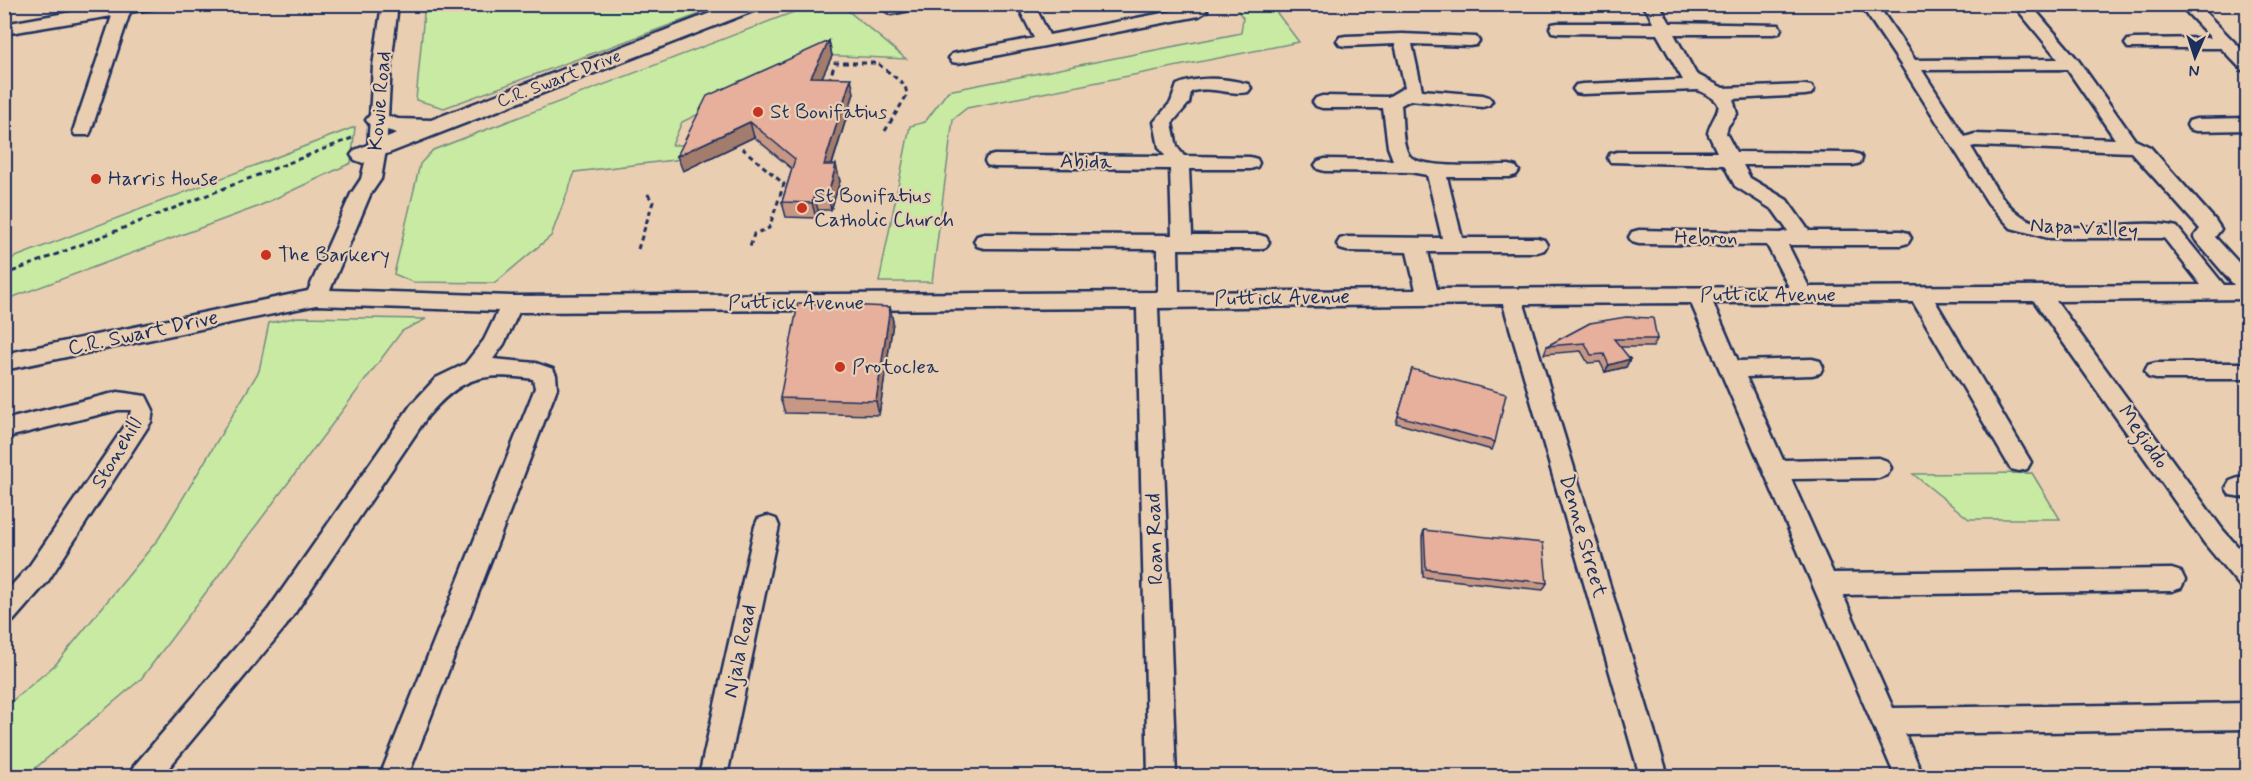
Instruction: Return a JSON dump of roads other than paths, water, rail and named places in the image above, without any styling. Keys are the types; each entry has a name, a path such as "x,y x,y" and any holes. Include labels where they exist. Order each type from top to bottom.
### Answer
{"street":[{"path":"4,29 124,6 150,4"},
{"name":"Kowie Road","path":"371,139 374,4"},
{"name":"Kowie Road","path":"316,297 361,194 357,184 371,139 390,4"},
{"name":"C.R. Swart Drive","path":"371,139 442,124 754,4"},
{"path":"891,9 913,4"},
{"path":"1025,4 1044,41"},
{"path":"1648,4 1655,10 1686,72 1700,85 1720,94 1805,90"},
{"name":"Napa Valley","path":"1868,4 2004,210 2017,223 2041,231 2170,232 2219,293"},
{"path":"2021,4 2072,64 2128,144"},
{"path":"2187,4 2247,66"},
{"path":"82,131 124,6"},
{"path":"958,58 1199,10"},
{"path":"1558,28 1773,29"},
{"path":"1322,102 1392,103 1409,94 1414,89 1402,39"},
{"path":"1346,41 1402,39 1470,41"},
{"path":"2134,44 2247,39"},
{"path":"1910,65 2072,64"},
{"path":"1158,300 1175,242 1179,164 1168,147 1163,122 1180,103 1184,89 1205,85 1242,88"},
{"path":"1582,89 1700,85"},
{"path":"1409,94 1483,101"},
{"path":"1720,94 1729,111 1719,125 1717,133 1730,159 1747,187 1780,205 1803,238"},
{"path":"1392,103 1397,150 1403,161 1410,166"},
{"path":"2196,125 2247,124"},
{"path":"1960,144 1975,140 2128,144 2143,151 2208,225 2211,229 2204,237 2247,287"},
{"path":"1617,158 1853,159"},
{"name":"Abida","path":"994,161 1179,164 1251,162"},
{"path":"1325,165 1410,166 1436,171 1509,171"},
{"path":"1436,171 1454,245"},
{"name":"Hebron","path":"1639,237 1901,238"},
{"path":"1774,238 1803,295"},
{"path":"984,241 1259,242"},
{"path":"1347,244 1537,245"},
{"path":"1416,245 1428,297"},
{"name":"Puttick Avenue","path":"316,297 512,304 2247,292"},
{"path":"1920,295 2019,462"},
{"name":"Megiddo","path":"2041,295 2214,537 2247,577"},
{"name":"Denne Street","path":"1511,296 1654,777"},
{"path":"1700,296 1909,777"},
{"name":"C.R. Swart Drive","path":"4,362 316,297"},
{"name":"Roan Road","path":"1158,300 1162,777"},
{"path":"144,777 277,618 430,398 450,379 474,368 493,344 512,304"},
{"path":"1733,369 1812,367"},
{"path":"394,777 546,388 545,375 536,371 474,368"},
{"path":"2156,371 2247,371"},
{"name":"Stonehill","path":"4,429 118,400 138,402 142,410 140,422 39,573 4,613"},
{"path":"1776,470 1879,468"},
{"name":"Njala Road","path":"713,777 767,525"},
{"path":"1826,584 2172,580"},
{"path":"1885,721 2247,716"}],"place":[{"name":"St Bonifatius","path":"758,112"},
{"name":"Harris House","path":"96,179"},
{"name":"St Bonifatius Catholic Church","path":"802,208"},
{"name":"The Barkery","path":"266,255"},
{"name":"Protoclea","path":"840,367"}]}
